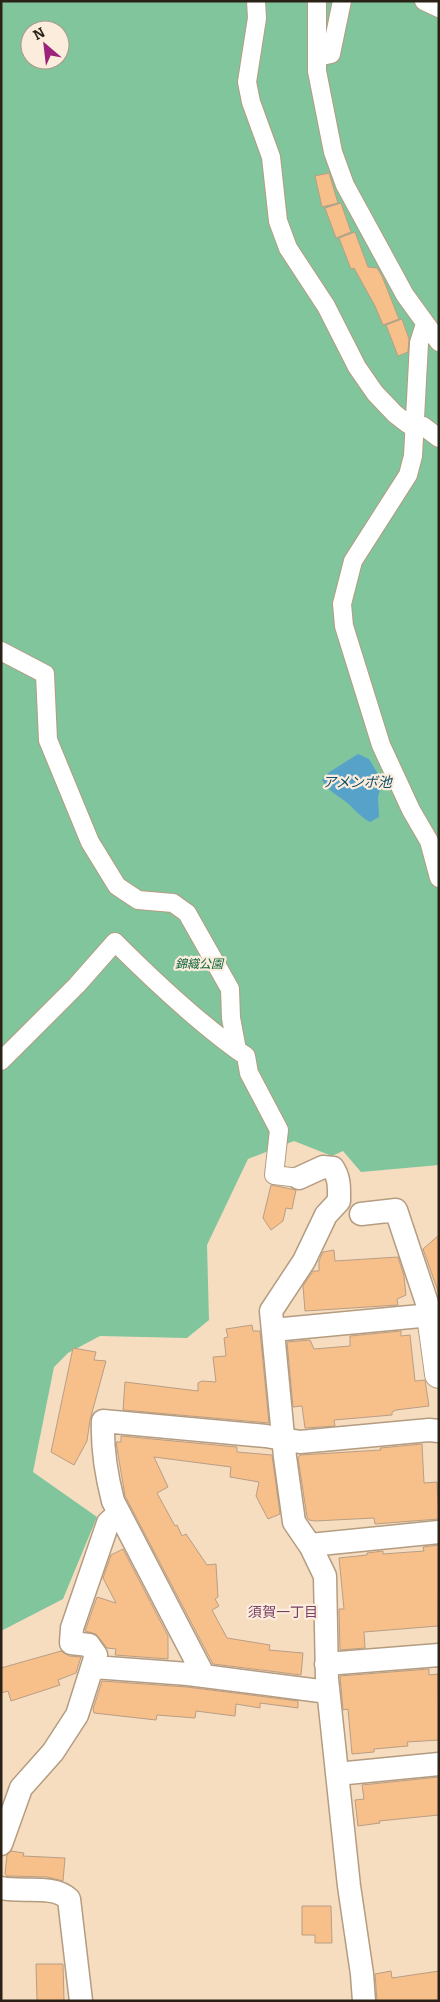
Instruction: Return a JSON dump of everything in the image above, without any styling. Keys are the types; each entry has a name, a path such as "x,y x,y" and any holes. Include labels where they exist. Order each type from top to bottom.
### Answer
{"street":[{"path":"256,1 258,18 247,82 251,102 271,157 278,221 288,248 326,306 357,367 375,393 395,414 408,424 424,426 439,438"},
{"path":"317,1 318,71 333,152 345,185 405,295 432,322 439,342"},
{"path":"317,57 331,54 342,1"},
{"path":"424,1 439,8"},
{"path":"432,322 419,343 413,456 408,475 353,561 342,604 344,626 381,745 411,810 429,841 439,878"},
{"path":"1,651 45,674 48,740 90,842 118,886 138,900 173,903 188,913 230,989 237,1050"},
{"path":"1,1061 77,985 115,942 165,992 200,1023 246,1056 249,1072 279,1130 274,1175 298,1178 323,1167 333,1168 338,1176 339,1201 326,1214 304,1261 271,1311 283,1439 294,1522 310,1545 325,1576 328,1692 349,1886 362,1974 364,2001"},
{"path":"361,1214 396,1210 431,1315 439,1374"},
{"path":"273,1330 431,1315"},
{"path":"204,1676 113,1501 107,1479 102,1438 103,1421 300,1442 429,1430 439,1431"},
{"path":"1,1844 22,1788 53,1752 77,1715 94,1667 96,1655 89,1645 71,1643 72,1628 108,1523 119,1513"},
{"path":"310,1545 439,1532"},
{"path":"326,1664 439,1655"},
{"path":"94,1667 204,1676 328,1692"},
{"path":"337,1774 439,1764"},
{"path":"1,1888 54,1891 63,1893 69,1899 81,2001"}],"green space":[{"name":"錦織公園","path":"1,1 439,1 439,1165 361,1172 343,1151 332,1156 294,1141 248,1159 207,1245 209,1320 187,1338 100,1336 68,1353 54,1367 33,1472 97,1517 63,1599 1,1631"}],"water":[{"name":"アメンボ池","path":"358,754 369,759 382,784 378,797 379,817 370,822 332,792 322,780 328,773"}],"building":[{"path":"329,173 338,203 322,207 315,176"},
{"path":"341,203 351,232 336,238 325,208"},
{"path":"355,232 368,267 377,268 382,276 399,319 383,325 354,268 351,269 339,238"},
{"path":"402,319 409,339 408,352 398,356 386,325"},
{"path":"271,1185 296,1190 292,1209 286,1208 283,1221 271,1230 263,1218"},
{"path":"439,1235 439,1294 423,1249"},
{"path":"334,1250 335,1261 398,1257 404,1276 406,1295 397,1299 398,1305 305,1311 303,1286 313,1271 319,1271 319,1261 323,1252"},
{"path":"252,1325 253,1331 260,1331 269,1423 123,1410 125,1382 198,1391 198,1383 202,1381 216,1382 213,1357 226,1356 224,1338 228,1337 226,1329"},
{"path":"401,1331 401,1336 410,1335 415,1381 425,1380 429,1406 396,1410 392,1412 392,1415 334,1420 335,1426 305,1428 302,1406 293,1407 287,1342 310,1340 314,1349 350,1346 350,1336"},
{"path":"73,1348 96,1352 94,1360 106,1361 90,1420 87,1441 74,1465 51,1452"},
{"path":"121,1436 237,1447 237,1452 272,1455 280,1514 268,1519 256,1496 259,1482 230,1477 231,1467 154,1457 168,1487 157,1493 182,1536 186,1534 207,1565 216,1564 218,1597 215,1599 219,1606 212,1610 227,1638 270,1645 269,1650 303,1653 301,1675 213,1664 125,1496 116,1442 121,1442"},
{"path":"422,1444 424,1483 437,1482 439,1519 375,1524 374,1518 315,1521 309,1520 307,1517 298,1458 300,1455 381,1450 380,1448"},
{"path":"439,1545 438,1626 364,1632 365,1648 340,1650 339,1609 344,1609 339,1558 383,1551 383,1554 424,1551 423,1547"},
{"path":"123,1549 168,1636 168,1659 115,1655 116,1649 107,1648 96,1634 85,1631 97,1597 116,1603 103,1578 111,1555"},
{"path":"61,1651 69,1656 81,1657 76,1673 58,1680 60,1685 11,1701 8,1691 1,1693 1,1668"},
{"path":"429,1669 429,1675 438,1674 439,1740 407,1742 408,1746 374,1749 374,1752 352,1754 348,1709 343,1710 340,1676"},
{"path":"102,1681 187,1687 298,1701 298,1708 260,1703 260,1708 236,1704 235,1716 196,1711 195,1718 157,1715 156,1720 94,1713 93,1709"},
{"path":"439,1777 439,1815 379,1821 380,1823 358,1826 355,1800 364,1799 362,1785"},
{"path":"11,1851 24,1853 23,1856 65,1858 63,1881 47,1877 7,1876 5,1874 7,1855"},
{"path":"302,1906 331,1906 332,1943 315,1943 315,1935 302,1935"},
{"path":"36,1964 63,1964 64,2001 37,2001"},
{"path":"391,1971 392,1978 439,1971 439,2001 377,2001 375,1974"}],"district":[{"name":"須賀一丁目","path":"283,1612"}]}
